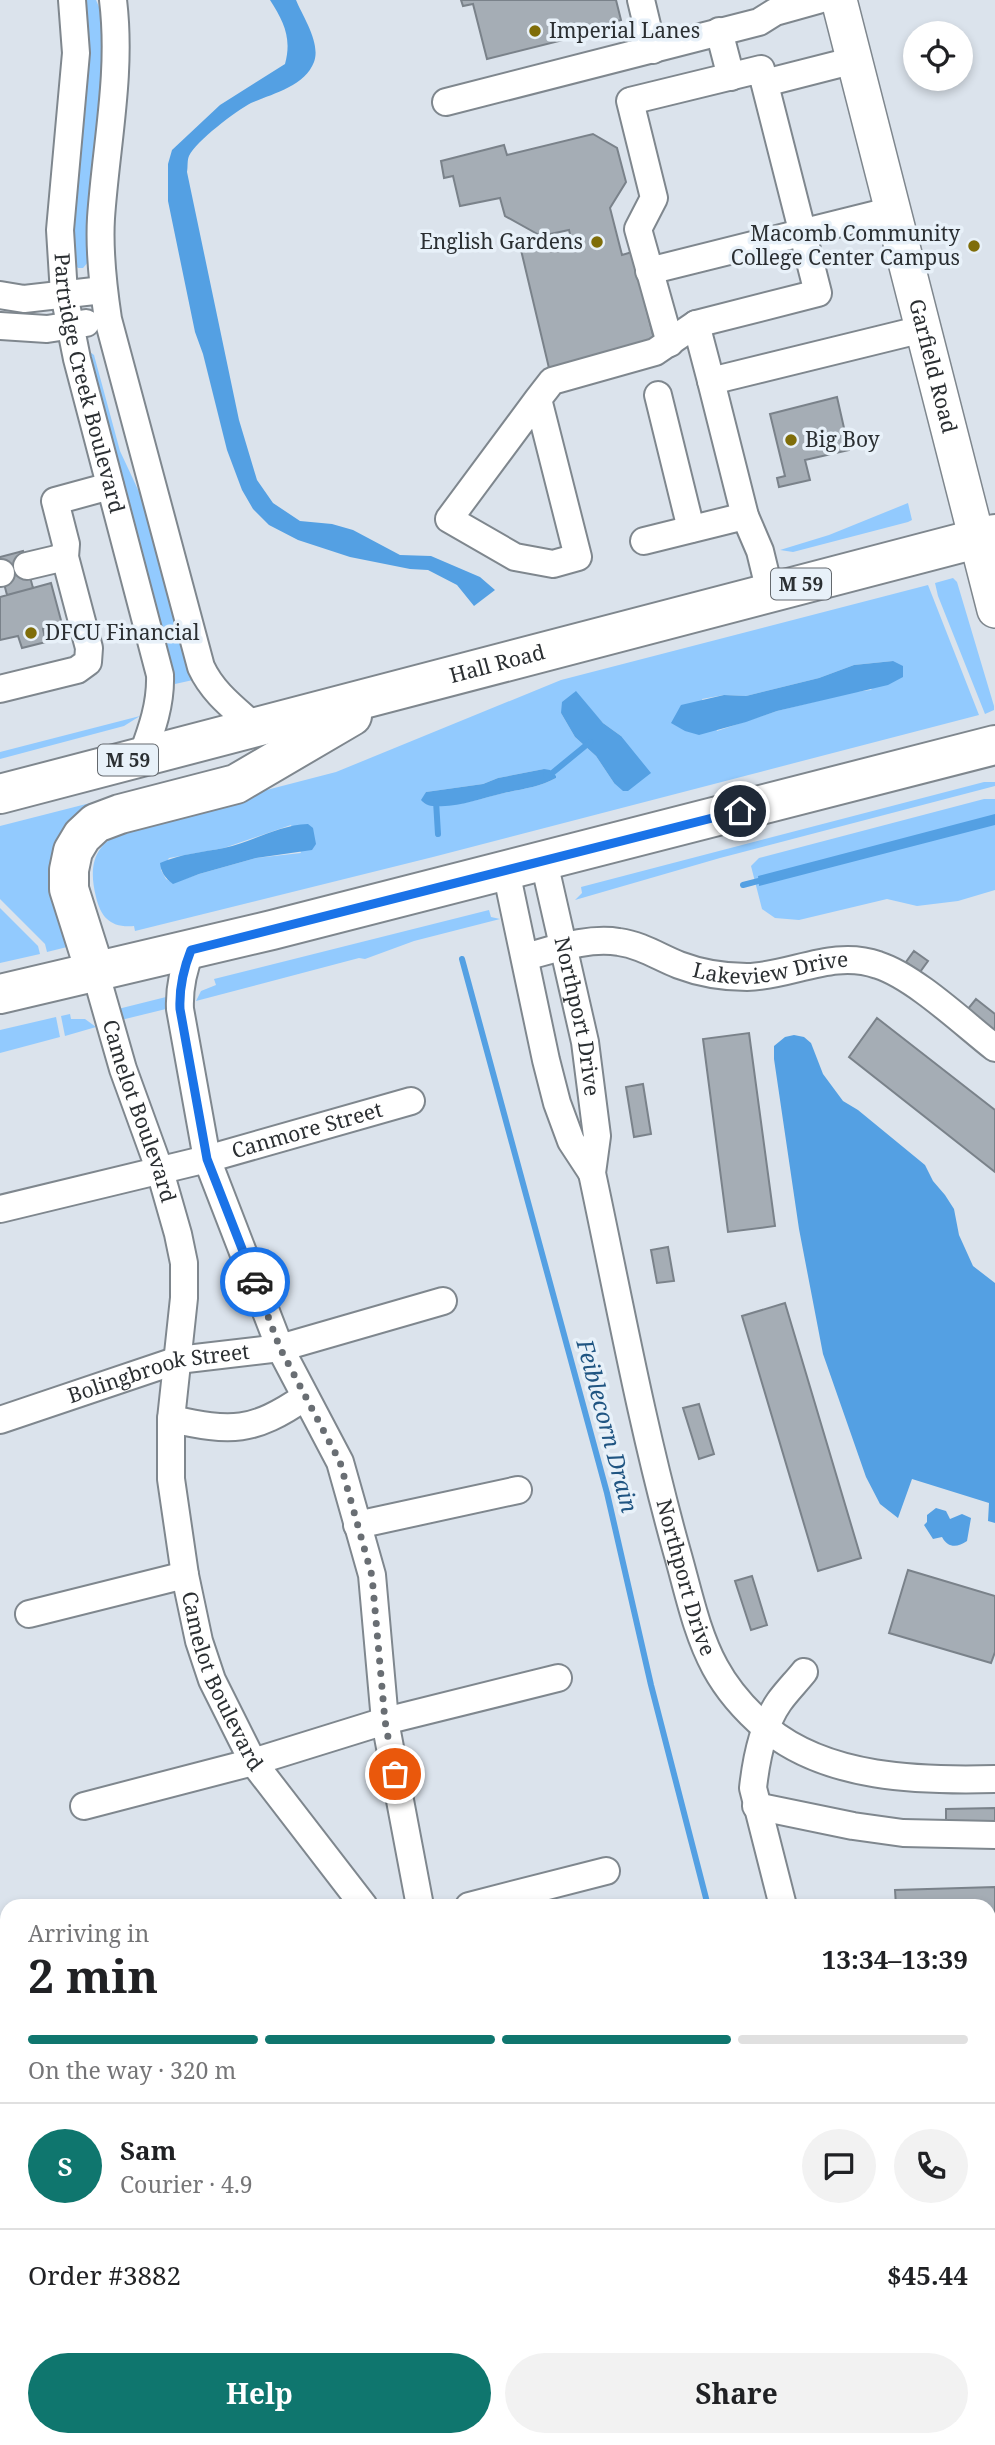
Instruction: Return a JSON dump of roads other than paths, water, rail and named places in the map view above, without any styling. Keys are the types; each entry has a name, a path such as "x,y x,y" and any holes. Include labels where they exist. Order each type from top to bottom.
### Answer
{"highway":[{"name":"Hall Road","path":"0,794 986,536"},
{"path":"95,971 69,889 69,870 73,851 82,836 96,822 236,784 390,693"},
{"path":"0,994 191,950 544,862 995,745"}],"main road":[{"name":"Garfield Road","path":"839,0 923,329 986,536 995,610"}],"street":[{"name":"Partridge Creek Boulevard","path":"72,0 76,52 62,205 64,294 69,326 160,675 158,711 142,757"},
{"name":"Partridge Creek Boulevard","path":"113,0 116,21 116,71 101,218 103,290 108,319 201,667 218,695 255,727"},
{"path":"640,0 653,50"},
{"path":"446,102 719,31 757,11 775,12 818,0"},
{"path":"719,31 731,77"},
{"path":"765,83 855,60"},
{"path":"538,399 578,557 553,564 515,557 449,519 538,399 552,381 654,352 670,342 696,324 818,293 761,69 630,101 654,198 638,229 670,342"},
{"path":"649,271 892,210"},
{"path":"0,295 24,299 103,290"},
{"path":"0,326 41,329 108,319"},
{"path":"696,324 744,516 760,551 770,592"},
{"path":"710,381 923,329"},
{"path":"658,395 691,529"},
{"path":"0,689 77,670 88,662 89,648 65,557 66,544 55,501 110,486"},
{"path":"644,541 744,516"},
{"path":"27,566 65,557"},
{"name":"Northport Drive","path":"544,862 585,1042 597,1136 592,1173 651,1451 665,1510 702,1635 716,1669 742,1705 767,1728 797,1749 852,1768 927,1779 995,1779"},
{"name":"Northport Drive","path":"506,871 557,1103 571,1141 592,1173"},
{"name":"Lakeview Drive","path":"525,957 565,947 617,941 632,944 698,971 720,975 767,975 834,960 856,960 895,971 995,1048"},
{"path":"191,950 182,972 180,1009 207,1159 280,1348 340,1462 372,1576 385,1721 418,1899"},
{"name":"Camelot Boulevard","path":"95,971 122,1069 160,1171 184,1263 171,1419 171,1479 185,1575 199,1641 212,1680 253,1762 359,1899"},
{"name":"Canmore Street","path":"0,1209 207,1159 411,1101"},
{"name":"Bolingbrook Street","path":"0,1420 178,1360 280,1348 443,1301"},
{"path":"171,1419 213,1428 238,1428 260,1423 305,1397"},
{"path":"357,1525 519,1490"},
{"path":"29,1614 185,1575"},
{"path":"781,1899 756,1805 753,1788 755,1768 767,1728 778,1704 804,1672"},
{"path":"84,1806 253,1762 385,1721 558,1678"},
{"path":"756,1805 853,1826 903,1833 995,1835"},
{"path":"496,1899 606,1871"}],"waterway":[{"name":"Feiblecorn Drain","path":"546,775 551,774 590,742"},
{"name":"Feiblecorn Drain","path":"436,801 438,834"},
{"path":"743,885 766,879"},
{"name":"Feiblecorn Drain","path":"462,959 607,1493 651,1685 706,1899"}],"place":[{"name":"Imperial Lanes","path":"535,31"},
{"name":"English Gardens","path":"597,242"},
{"name":"Macomb Community College Center Campus","path":"974,246"},
{"name":"Big Boy","path":"791,440"},
{"name":"DFCU Financial","path":"31,633"}]}
